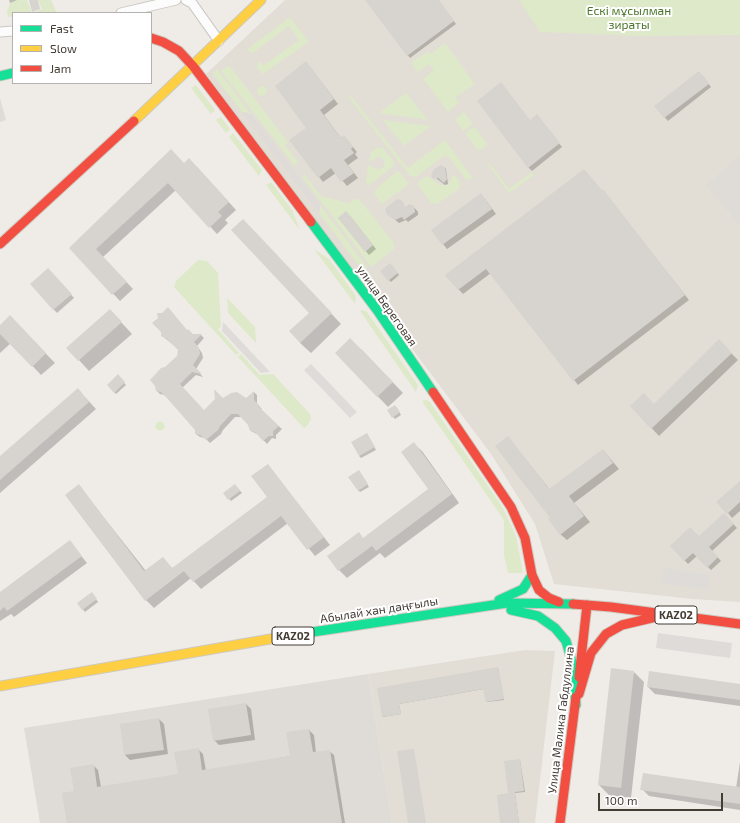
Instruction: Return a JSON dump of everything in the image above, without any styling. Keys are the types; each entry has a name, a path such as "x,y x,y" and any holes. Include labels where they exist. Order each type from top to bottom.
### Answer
{"main road":[{"path":"0,244 193,66 261,0"},
{"name":"улица Береговая","path":"152,38 163,42 179,51 193,66 376,310 510,506 519,523 528,550 532,575"},
{"path":"0,76 12,73"},
{"path":"532,575 539,590 564,604"},
{"path":"475,607 519,592 527,585 532,575"},
{"name":"Абылай хан даңғылы","path":"0,686 318,631 507,603 587,605 740,624"},
{"name":"Улица Малика Габдуллина","path":"560,823 576,705 587,605"},
{"path":"475,607 530,613 546,621 555,628 566,641 570,654 576,705"},
{"path":"576,705 591,653 606,634 622,625 639,620 682,616"}],"street":[{"path":"125,12 176,0"},
{"path":"186,0 192,4 219,41"},
{"path":"0,32 12,31"}],"shaded area":[{"path":"285,0 740,0 740,602 692,599 554,584 535,524 491,454 206,74"},
{"path":"0,98 6,120 0,122"},
{"path":"242,112 251,114 320,205 319,213"},
{"path":"740,156 740,226 706,185"},
{"path":"223,322 270,372 261,373 222,331"},
{"path":"311,364 357,412 350,418 304,370"},
{"path":"663,568 710,575 708,590 661,583"},
{"path":"658,633 732,643 730,658 656,648"},
{"path":"525,650 555,651 535,823 392,823 368,674"},
{"path":"368,674 392,823 40,823 24,728"}],"green space":[{"path":"16,0 27,0 32,12 12,12 12,16 8,17 7,11 11,2"},
{"path":"38,0 51,0 57,12 34,12 42,9"},
{"name":"Ескі мұсылман зираты","path":"519,0 740,0 740,35 642,36 540,32"},
{"path":"290,17 309,42 263,74 257,68 258,61 264,65 299,40 289,26 253,53 246,50"},
{"path":"445,43 475,84 455,98 459,103 448,112 423,79 434,70 429,64 418,72 411,63 428,51 430,54"},
{"path":"229,65 288,142 285,145 298,162 294,165 221,71"},
{"path":"217,69 251,114 242,112 212,73"},
{"path":"196,85 215,110 211,114 191,88"},
{"path":"260,86 264,86 267,91 264,96 260,96 257,93 257,89"},
{"path":"406,93 428,120 379,113"},
{"path":"351,96 408,168 445,140 473,178 466,180 449,157 444,156 416,177 410,176 349,98"},
{"path":"464,112 473,124 463,131 455,119"},
{"path":"221,117 230,129 226,133 216,120"},
{"path":"383,120 431,126 404,146"},
{"path":"475,127 488,145 478,151 465,133"},
{"path":"233,133 262,170 259,176 229,137"},
{"path":"378,147 383,148 394,162 394,166 369,185 366,181 368,165 378,170 385,164 383,159 379,157 369,161 371,152"},
{"path":"490,164 509,189 532,172 534,175 509,193 488,165"},
{"path":"397,171 401,173 409,184 382,204 375,195 375,190"},
{"path":"453,174 460,181 460,188 437,204 431,203 418,185 419,181 427,176 440,185 447,185"},
{"path":"305,175 321,196 348,203 355,199 359,199 394,243 394,249 371,267 302,177"},
{"path":"272,183 292,210 300,230 266,185"},
{"path":"320,205 368,268 360,267 319,213"},
{"path":"314,249 329,259 356,296 355,304"},
{"path":"198,260 207,261 218,273 221,327 218,329 239,353 236,355 174,287 176,281"},
{"path":"227,298 255,327 256,343 228,313"},
{"path":"362,310 367,312 418,385 416,392 360,311"},
{"path":"241,354 260,375 273,374 310,414 311,419 307,426 304,428 238,357"},
{"path":"426,400 430,402 503,508 516,536 523,573 508,573 504,555 504,520 422,401"},
{"path":"160,421 165,426 160,431 155,426"}],"building":[{"path":"29,0 38,0 40,9 32,12"},
{"path":"365,0 439,0 454,21 407,56"},
{"path":"306,61 334,99 320,110 341,138 344,135 353,147 351,149 354,153 344,160 354,173 341,182 331,168 318,178 289,140 306,128 275,86"},
{"path":"699,71 709,84 664,118 654,106"},
{"path":"501,82 530,120 537,114 560,143 528,168 477,101"},
{"path":"171,149 184,163 189,158 229,202 218,212 222,216 209,228 168,183 96,249 127,282 112,295 69,248"},
{"path":"441,165 445,167 447,179 444,183 438,178 433,179 431,175 434,169"},
{"path":"584,169 602,190 603,189 685,295 573,381 486,269 458,290 445,275"},
{"path":"481,193 492,209 442,245 431,230"},
{"path":"397,199 401,200 406,207 409,204 414,206 415,212 404,220 402,217 395,220 387,215 385,209"},
{"path":"346,211 373,245 365,252 338,218"},
{"path":"243,219 332,313 300,343 289,331 309,313 231,230"},
{"path":"390,263 398,273 388,281 380,271"},
{"path":"48,268 72,294 53,310 30,284"},
{"path":"168,307 187,330 188,329 193,334 202,334 194,342 199,348 200,354 193,365 202,374 192,372 180,384 204,410 215,399 214,389 223,398 231,393 237,392 246,398 254,391 254,400 259,405 258,406 279,426 273,431 273,436 269,436 263,441 255,432 250,431 248,425 238,414 231,414 218,430 206,440 200,435 195,434 195,430 166,397 161,392 156,391 155,386 150,380 161,368 165,367 177,356 178,350 167,339 161,336 161,332 152,323 158,318 157,313 162,313"},
{"path":"110,309 122,322 78,361 66,348"},
{"path":"10,315 46,353 32,367 0,334 0,325"},
{"path":"350,338 393,382 377,397 335,353"},
{"path":"719,339 732,353 651,429 630,406 644,393 654,404"},
{"path":"118,374 125,382 114,393 107,385"},
{"path":"78,388 89,402 0,480 0,456"},
{"path":"395,405 400,412 392,418 387,410"},
{"path":"367,433 375,447 359,456 351,442"},
{"path":"508,436 549,489 603,449 613,463 569,496 584,516 560,535 548,519 550,518 495,446"},
{"path":"414,442 452,494 376,551 372,546 338,571 327,556 359,532 363,538 428,489 401,452"},
{"path":"268,464 324,537 307,550 281,516 193,582 184,571 145,601 65,495 79,484 144,571 163,557 172,568 267,497 251,476"},
{"path":"359,470 368,484 358,491 348,477"},
{"path":"740,481 740,502 727,514 716,502"},
{"path":"235,484 240,491 228,500 223,493"},
{"path":"724,513 734,524 709,547 718,557 707,568 693,553 684,561 670,546 690,527 699,536"},
{"path":"70,540 82,556 7,611 4,607 0,611 0,592"},
{"path":"92,592 97,599 82,610 77,603"},
{"path":"498,667 504,699 486,702 483,689 399,704 401,714 382,717 377,688"},
{"path":"611,668 634,671 621,788 598,785"},
{"path":"649,671 740,684 740,700 647,687"},
{"path":"246,703 251,735 213,741 208,709"},
{"path":"159,718 164,750 124,755 120,724"},
{"path":"309,729 313,752 330,750 342,823 67,823 62,793 74,791 70,768 94,764 97,787 178,774 174,752 199,748 202,770 290,756 286,732"},
{"path":"414,749 426,823 408,823 397,751"},
{"path":"520,759 524,791 515,792 519,823 500,823 497,795 508,793 504,761"},
{"path":"643,773 740,787 740,804 640,790"}],"traffic: fast":[{"path":"0,76 12,73"},
{"path":"311,222 377,310 433,392"},
{"path":"499,600 523,589 532,575"},
{"path":"299,634 507,603 573,604"},
{"path":"511,610 538,616 555,628 566,641 572,662 576,705"}],"traffic: slow":[{"path":"134,121 261,0"},
{"path":"0,686 299,634"}],"traffic: jam":[{"path":"152,38 163,42 179,51 193,66 311,222"},
{"path":"0,244 134,121"},
{"path":"433,392 511,507 525,538 532,575 539,590 549,598 559,602"},
{"path":"573,604 611,607 740,624"},
{"path":"579,677 587,605"},
{"path":"579,694 591,653 606,634 622,625 656,617"},
{"path":"560,823 576,697"}]}
